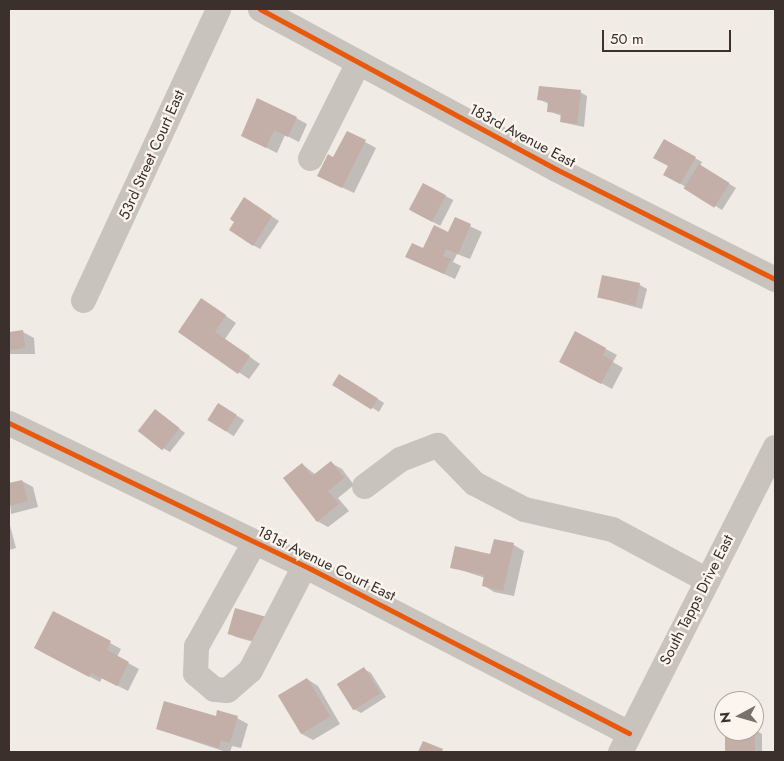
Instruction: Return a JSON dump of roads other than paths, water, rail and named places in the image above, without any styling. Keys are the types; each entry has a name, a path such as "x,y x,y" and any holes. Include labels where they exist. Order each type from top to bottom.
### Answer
{"street":[{"name":"53rd Street Court East","path":"83,300 218,9"},
{"name":"183rd Avenue East","path":"260,9 556,169 775,279"},
{"path":"310,158 358,62"},
{"name":"181st Avenue Court East","path":"9,423 304,566 624,743"},
{"path":"364,486 400,459 437,445 474,483 524,509 612,529 707,580"},
{"name":"South Tapps Drive East","path":"624,743 775,447"},
{"path":"254,542 196,646 193,661 195,673 214,689 227,690 250,670 304,566"}]}
